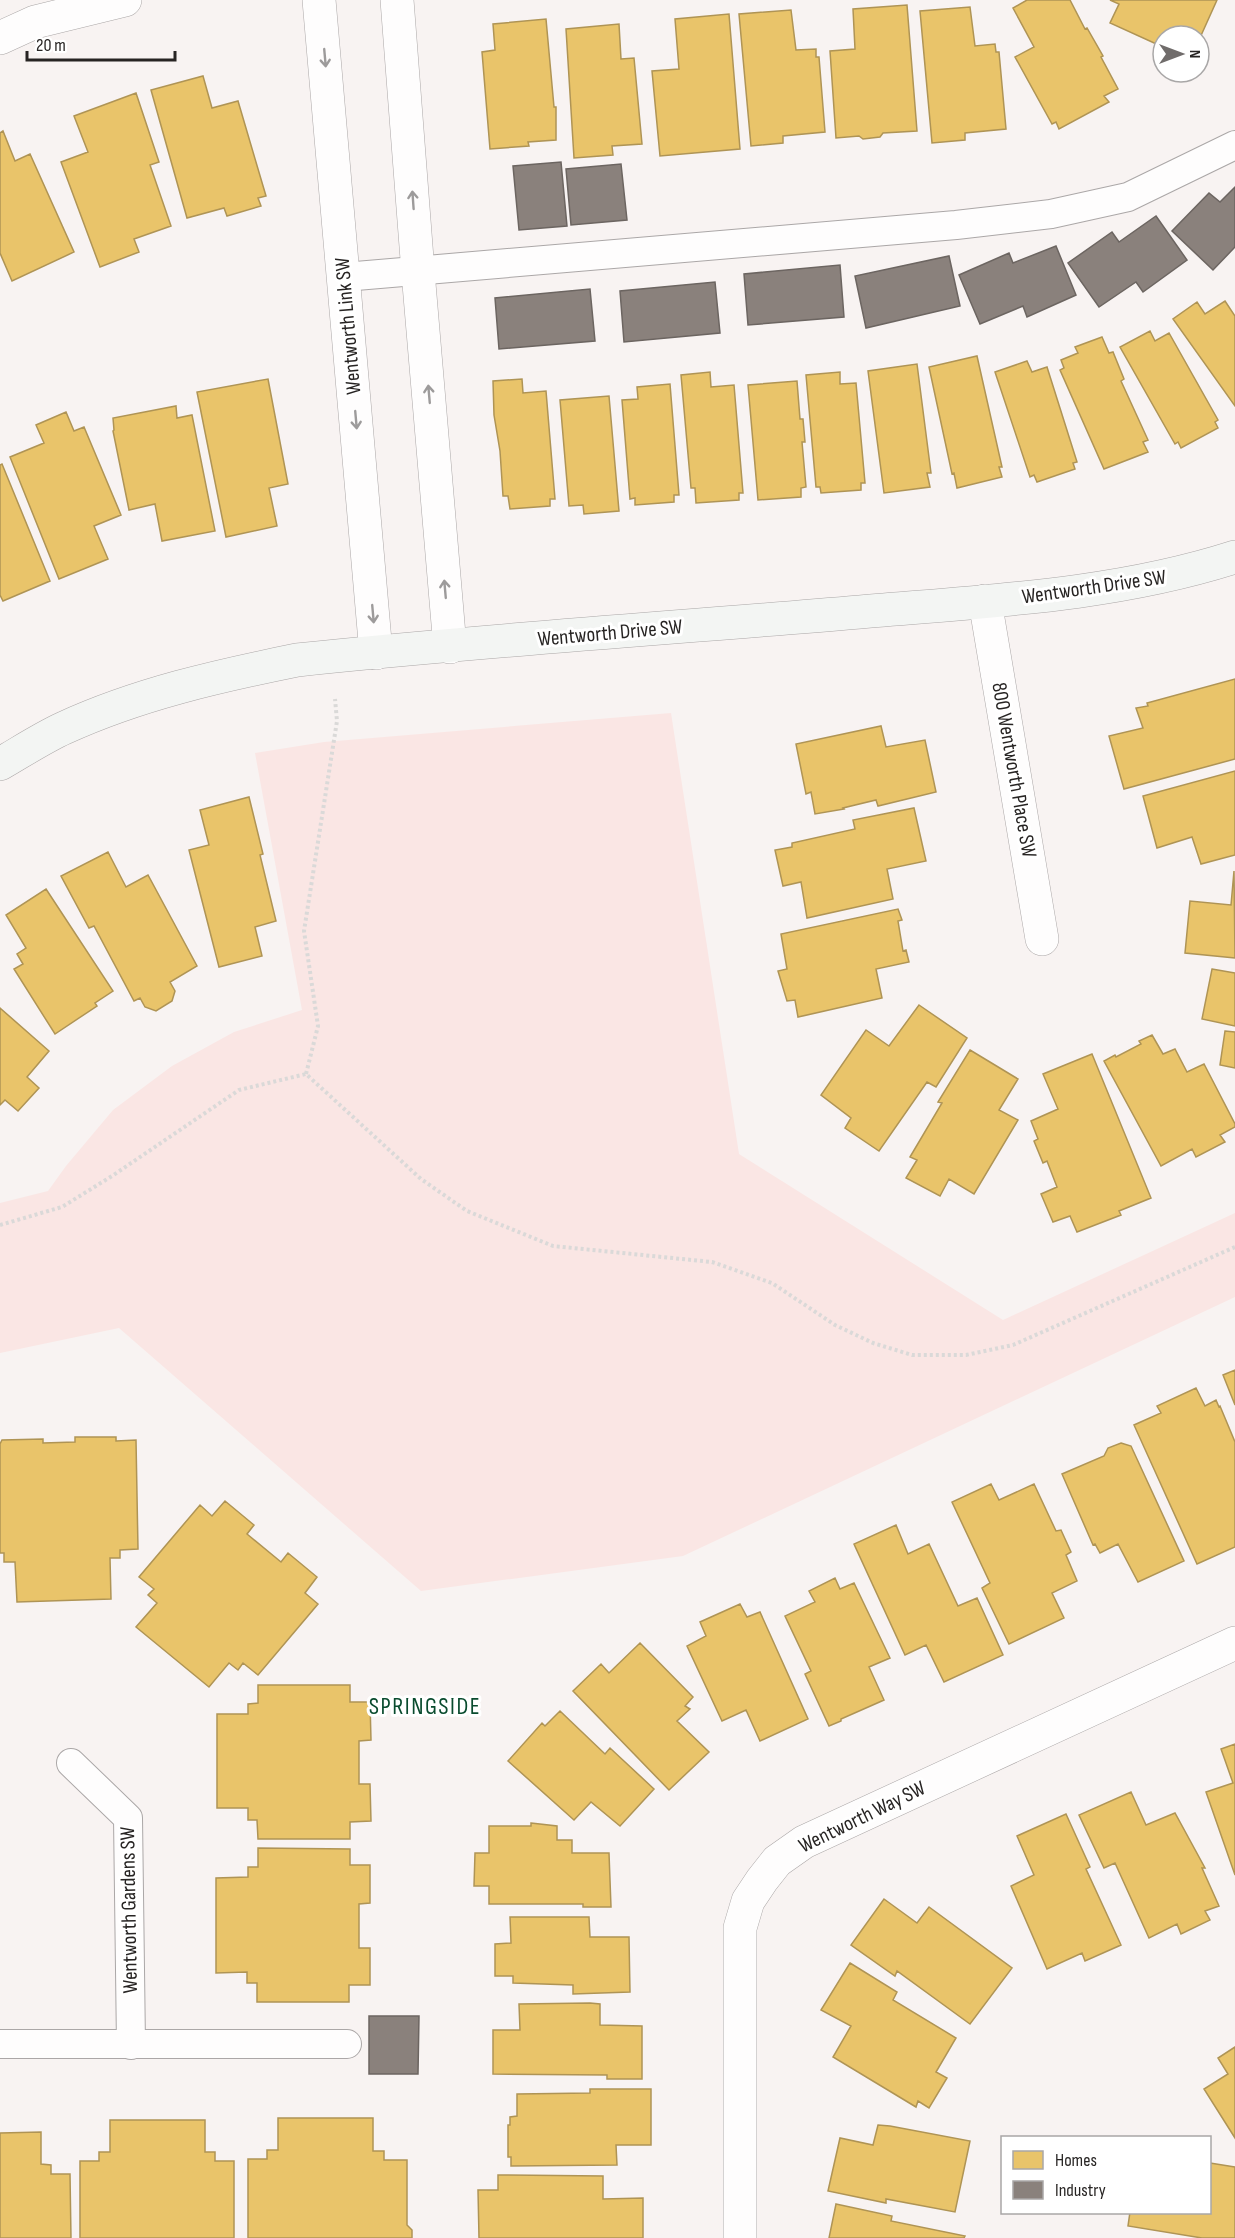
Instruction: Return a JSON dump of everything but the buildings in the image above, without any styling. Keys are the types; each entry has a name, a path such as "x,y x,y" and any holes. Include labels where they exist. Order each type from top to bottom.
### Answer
{"street":[{"path":"0,38 35,22 125,0"},
{"name":"Wentworth Link SW","path":"320,0 376,653"},
{"path":"398,0 418,272 450,647"},
{"name":"Wentworth Drive SW","path":"0,764 62,728 109,709 236,672 297,660 985,602 1128,585 1188,572 1235,557"},
{"name":"800 Wentworth Place SW","path":"985,602 1042,939"},
{"name":"Wentworth Way SW","path":"740,2238 740,1928 748,1901 777,1861 804,1842 1235,1643"}],"lane":[{"path":"344,277 956,225 1052,214 1128,197 1235,145"},
{"name":"Wentworth Gardens SW","path":"71,1763 128,1818 131,2045"},
{"path":"0,2044 347,2044"}],"path":[{"path":"306,1074 318,1026 304,931 337,722 331,657"},
{"path":"0,1226 62,1207 239,1090 306,1074"},
{"path":"306,1074 422,1179 467,1211 553,1246 712,1262 772,1283 835,1325 873,1343 912,1355 966,1355 1013,1345 1235,1247"}],"shaded area":[{"path":"671,713 739,1154 1003,1320 1235,1213 1235,1297 683,1556 421,1591 119,1328 0,1353 0,1203 48,1191 113,1110 172,1066 234,1032 302,1010 255,753 324,742"}],"district":[{"name":"SPRINGSIDE","path":"425,1706"}]}
